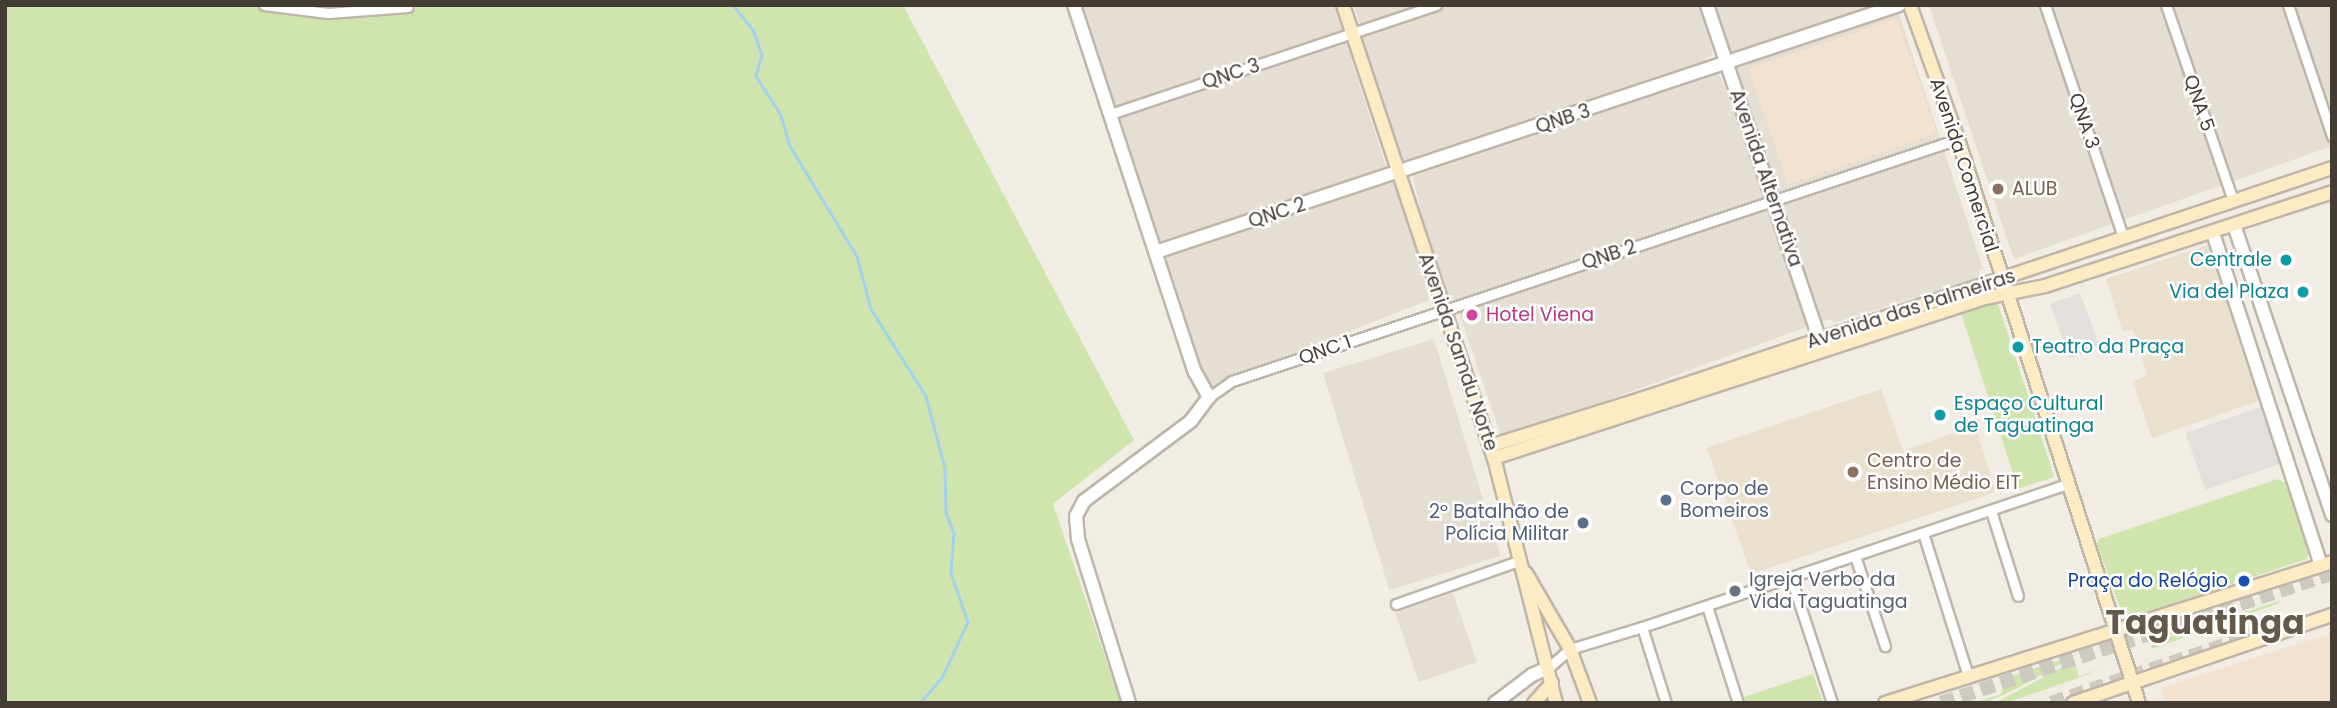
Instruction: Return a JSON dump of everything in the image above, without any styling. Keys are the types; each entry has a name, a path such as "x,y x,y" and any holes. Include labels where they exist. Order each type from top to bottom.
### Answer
{"main road":[{"name":"Avenida Samdu Norte","path":"1343,5 1492,452 1556,703"},
{"name":"Avenida Comercial","path":"1910,5 1958,139 2000,279 2116,633"},
{"name":"Avenida das Palmeiras","path":"1643,405 1819,339 2332,168"},
{"path":"2306,177 2312,178 2319,187 2316,198"},
{"name":"Avenida das Palmeiras","path":"1492,452 1824,352 1985,298 2006,295 2101,268 2332,192"},
{"path":"2093,248 2092,259 2101,268"},
{"path":"1518,561 1547,605 1570,649 1590,703"},
{"path":"1885,703 2116,633 2326,564"},
{"path":"2073,703 2132,680 2332,615"},
{"path":"2116,633 2139,703"},
{"path":"1534,703 1552,682"}],"street":[{"path":"264,5 328,13 408,7"},
{"path":"1074,5 1195,372 1209,397 1191,421 1084,501 1076,516 1078,539 1129,703"},
{"name":"QNC 3","path":"1110,114 1436,5"},
{"name":"Avenida Alternativa","path":"1707,5 1775,200 1824,352"},
{"name":"QNB 3","path":"1398,173 1899,5"},
{"name":"QNA 3","path":"2045,5 2123,237"},
{"name":"QNA 5","path":"2166,5 2233,201"},
{"path":"2288,5 2332,136"},
{"name":"QNB 2","path":"1444,310 1958,139"},
{"name":"QNC 2","path":"1156,253 1398,173"},
{"path":"2234,225 2332,515"},
{"path":"2213,233 2291,471 2326,564"},
{"name":"QNC 1","path":"1209,397 1232,382 1444,310"},
{"path":"2250,346 2265,346 2273,340"},
{"path":"2258,371 2272,360 2281,364"},
{"path":"2291,471 2314,463"},
{"path":"1495,703 1532,675 1548,668 1570,649 1707,606 2067,484"},
{"path":"1991,510 2018,596"},
{"path":"1923,533 1968,676"},
{"path":"1855,556 1885,646"},
{"path":"1396,604 1518,561"},
{"path":"1791,578 1832,703"},
{"path":"1707,606 1738,703"},
{"path":"1642,627 1666,703"}],"shaded area":[{"path":"1075,5 1334,5 1389,176 1398,173 1429,300 1203,389"},
{"path":"1354,5 1700,5 1713,55 1705,58 1709,70 1716,68 1765,175 1709,5 1896,5 1983,269 1979,271 1981,277 1833,323 1831,319 1815,324 1502,439 1453,295 1440,298 1414,180 1407,160 1395,164 1352,33 1362,30"},
{"path":"1929,5 2332,5 2332,146 2014,259"},
{"path":"1897,18 1937,133 1788,184 1749,69"},
{"path":"2208,245 2261,400 2152,438 2133,382 2147,375 2133,329 2123,332 2106,279"},
{"path":"2080,293 2100,348 2070,358 2050,304"},
{"path":"1434,339 1500,556 1389,590 1323,373"},
{"name":"Centro de Ensino Médio EIT","path":"1881,389 1903,451 1975,425 1996,492 1751,574 1707,448"},
{"path":"2264,406 2284,463 2205,490 2186,433"},
{"path":"1453,593 1477,662 1419,682 1395,613"},
{"path":"2332,633 2332,703 2166,703 2161,688"}],"green space":[{"path":"5,5 903,5 1134,440 1053,504 1121,703 5,703"},
{"path":"1997,301 2054,477 2018,489 1961,313"},
{"name":"Praça do Relógio","path":"2278,479 2285,483 2309,551 2307,559 2141,614 2129,614 2120,608 2097,544 2099,539"},
{"path":"2279,601 2280,603 2152,649 2151,646 2174,635"},
{"path":"2078,654 2014,690 1984,703 1974,703 2001,694 2003,688 2000,680"},
{"path":"2074,661 2079,677 2099,668 2084,676 2006,703 1995,703"},
{"path":"1813,674 1823,703 1746,703 1744,697"}],"waterway":[{"path":"733,5 753,30 762,55 756,76 781,115 790,146 857,256 871,309 926,396 945,468 946,513 954,533 951,573 968,622 942,678 920,703"}],"tunnel":[{"path":"1941,703 2332,574"},
{"path":"2051,703 2269,630"}],"place":[{"name":"ALUB","path":"1998,189"},
{"name":"Centrale","path":"2286,260"},
{"name":"Via del Plaza","path":"2303,292"},
{"name":"Hotel Viena","path":"1472,315"},
{"name":"Teatro da Praça","path":"2018,347"},
{"name":"Espaço Cultural de Taguatinga","path":"1940,415"},
{"name":"Centro de Ensino Médio EIT","path":"1853,472"},
{"name":"Corpo de Bomeiros","path":"1666,500"},
{"name":"2º Batalhão de Polícia Militar","path":"1583,523"},
{"name":"Praça do Relógio","path":"2244,581"},
{"name":"Igreja Verbo da Vida Taguatinga","path":"1735,591"}],"district":[{"name":"Taguatinga","path":"2205,623"}]}
